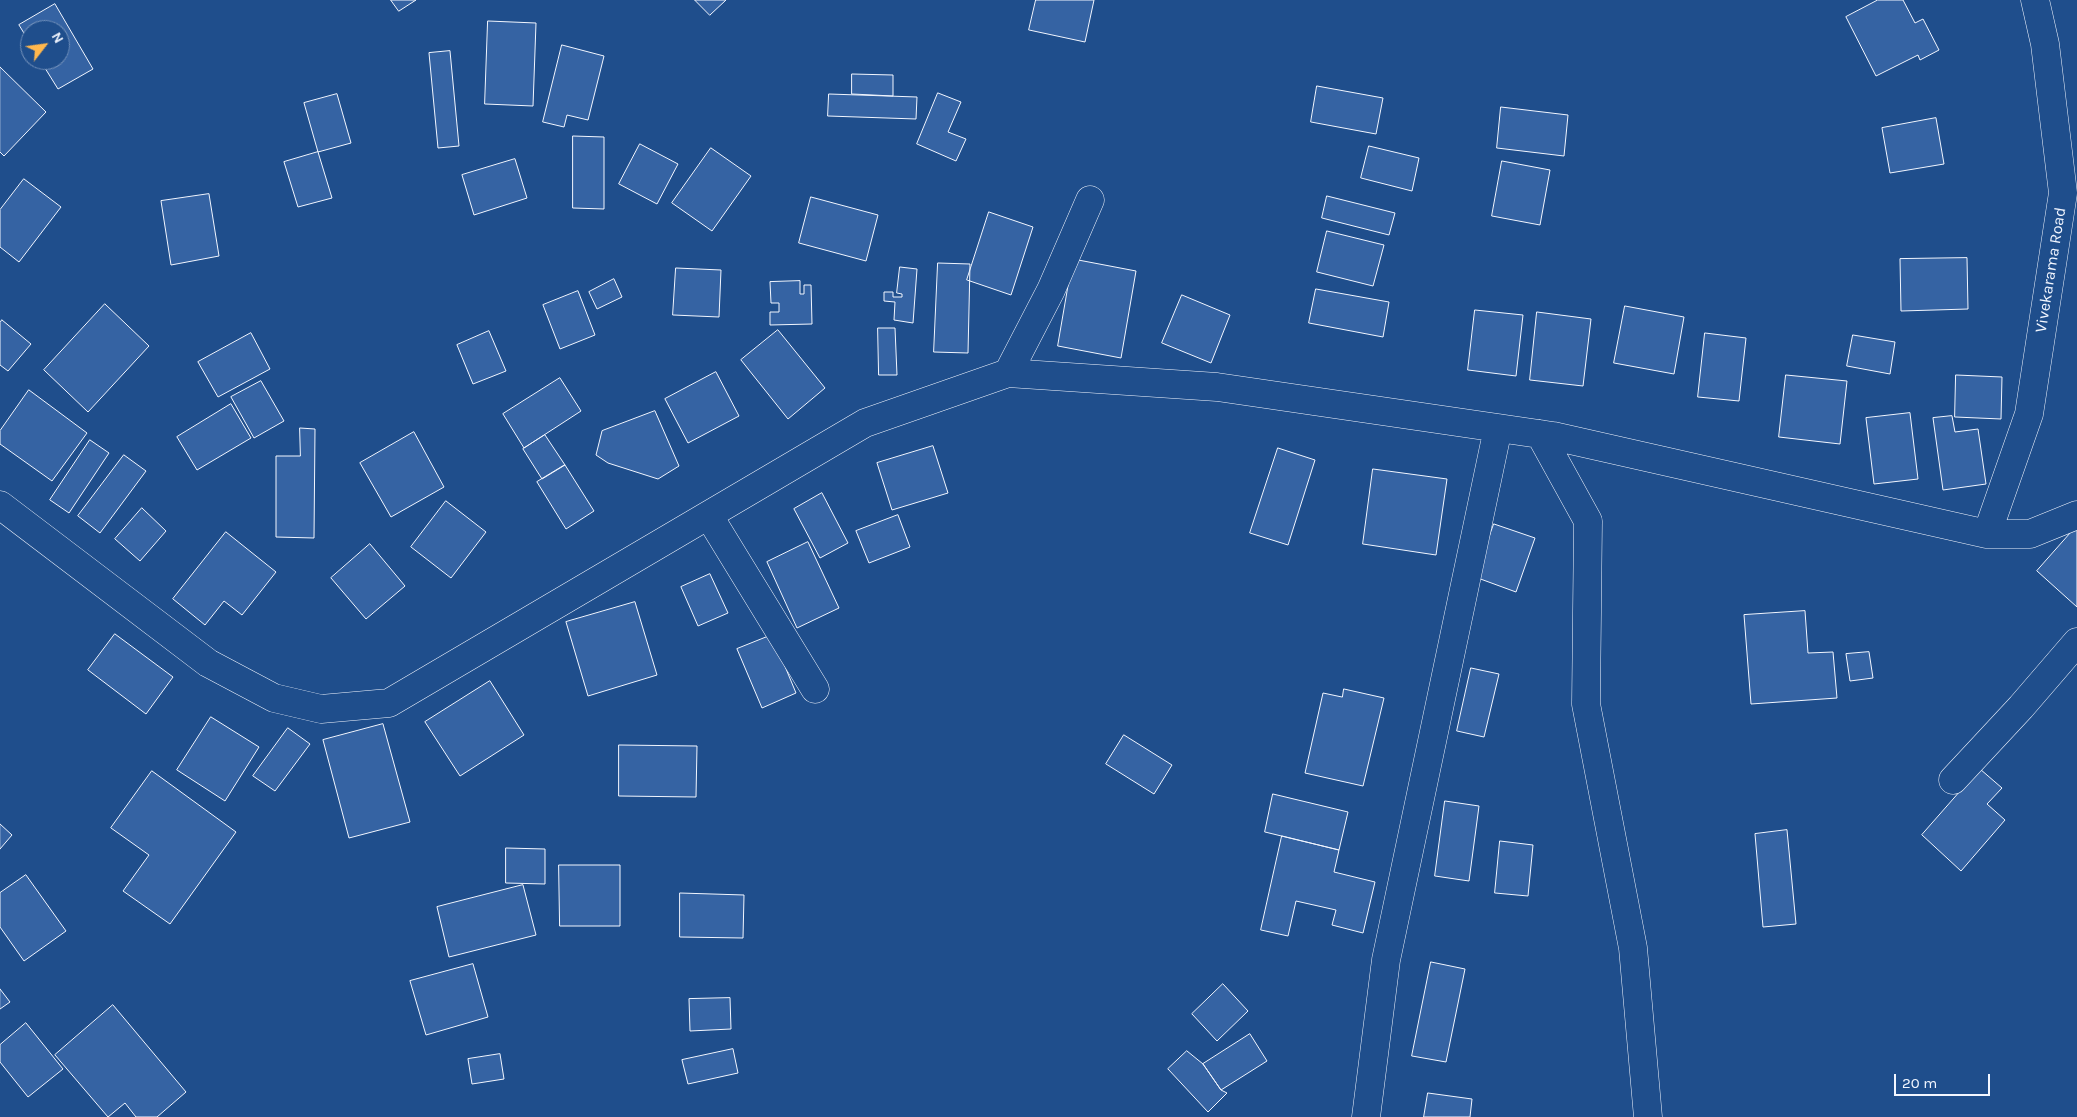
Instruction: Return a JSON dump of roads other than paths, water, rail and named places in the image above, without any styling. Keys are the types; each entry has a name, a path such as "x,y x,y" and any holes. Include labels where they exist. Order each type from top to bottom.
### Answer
{"street":[{"name":"Vivekarama Road","path":"1987,534 2029,414 2063,193 2045,44 2035,0"},
{"path":"1008,373 1051,290 1090,200"},
{"path":"0,505 208,663 274,698 321,709 389,703 865,423 1008,373 1217,387 1540,434 1987,534 2030,534 2077,515"},
{"path":"1366,1117 1386,960 1498,428"},
{"path":"1540,434 1588,521 1586,704 1633,948 1648,1117"},
{"path":"709,516 815,689"},
{"path":"1953,780 2021,707 2077,642"}]}
